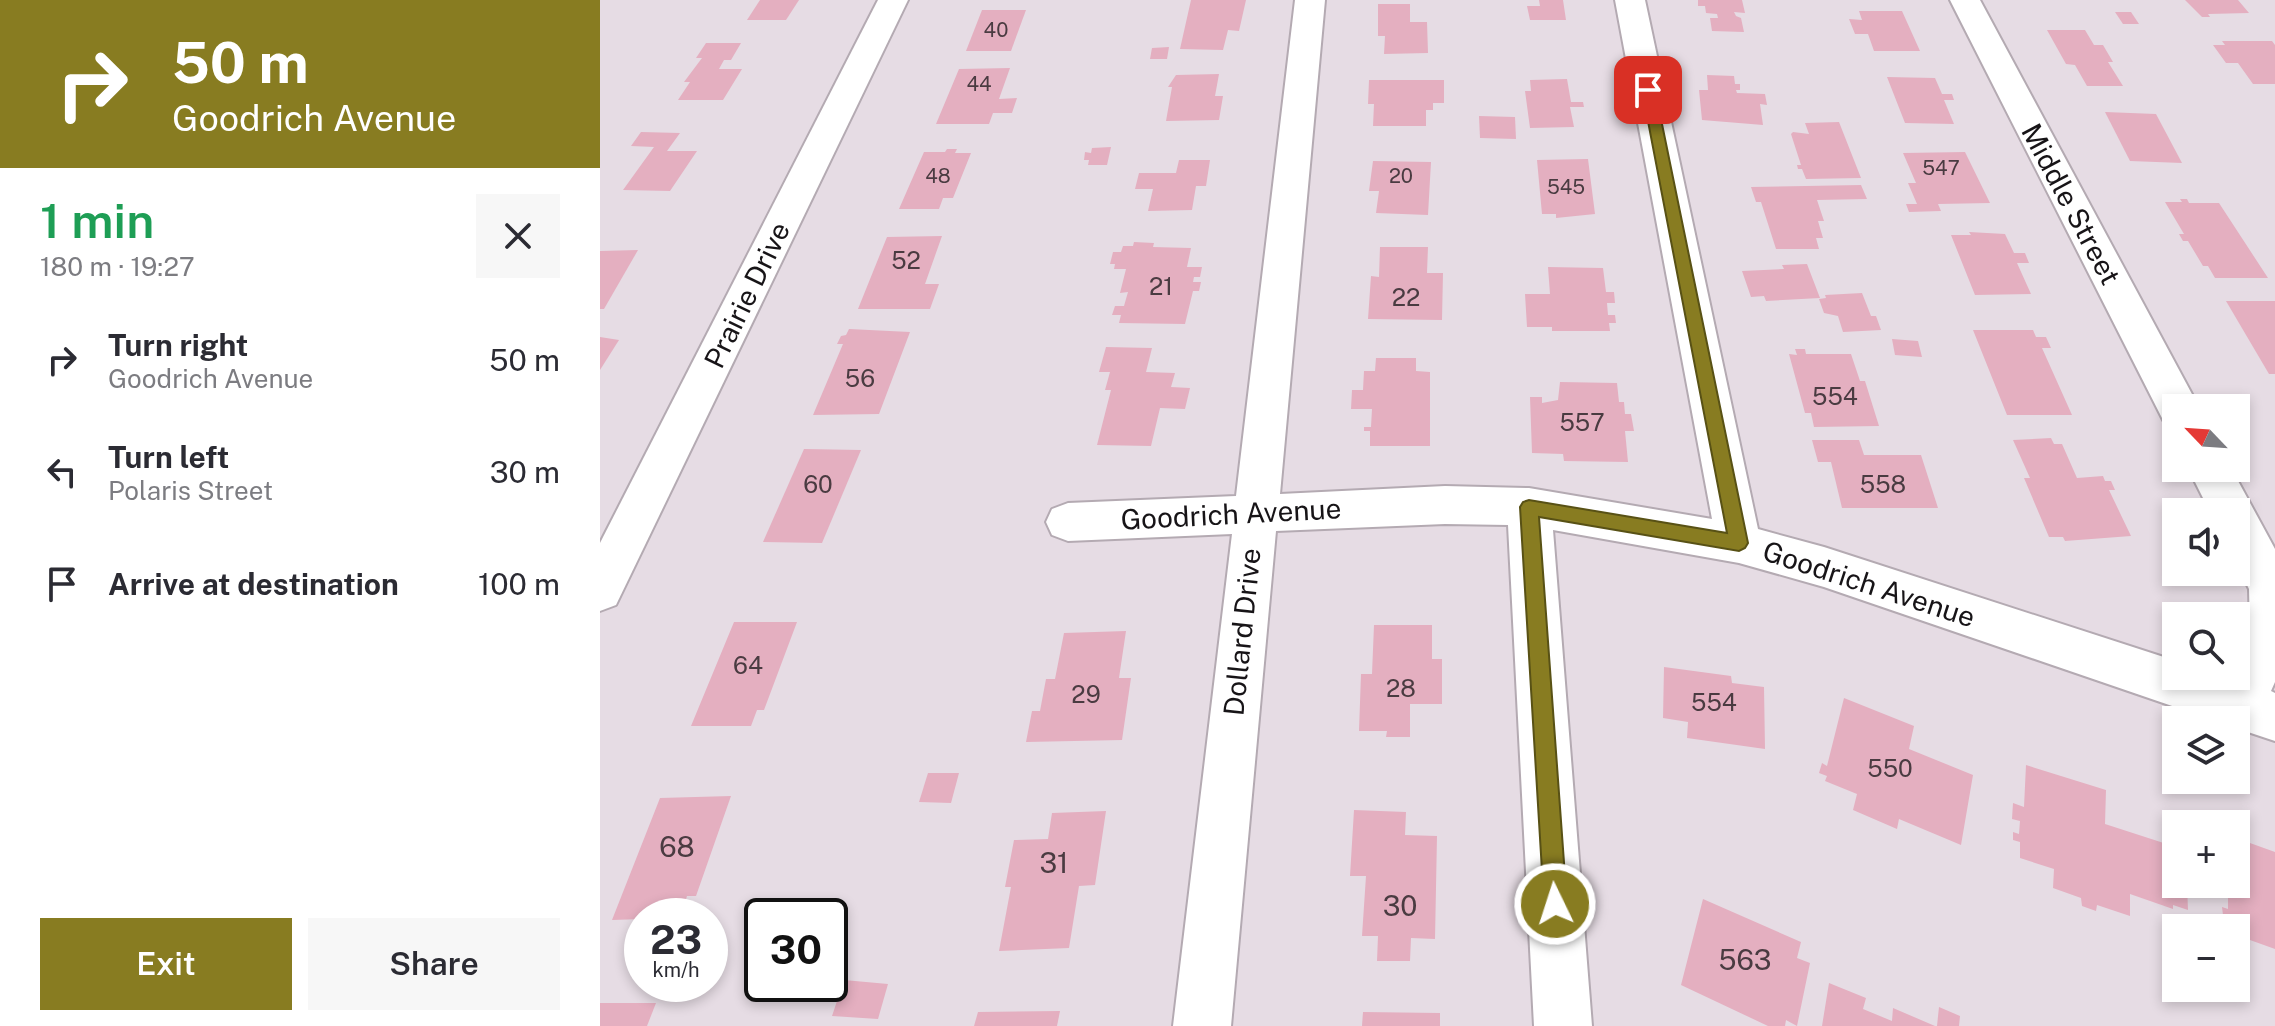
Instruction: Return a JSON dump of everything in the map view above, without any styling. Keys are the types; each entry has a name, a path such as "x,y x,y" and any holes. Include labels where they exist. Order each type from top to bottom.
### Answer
{"street":[{"name":"Prairie Drive","path":"600,590 893,0"},
{"name":"Dollard Drive","path":"1202,1026 1310,0"},
{"path":"1630,0 1739,543"},
{"name":"Middle Street","path":"1965,0 2171,394"},
{"name":"Goodrich Avenue","path":"1068,522 1445,505 1529,507 1739,543 1824,567 2257,711"},
{"path":"1529,507 1563,1026"},
{"path":"2250,546 2272,588 2274,633 2257,711"}],"building":[{"path":"760,0 799,0 786,20 747,20"},
{"path":"1191,0 1246,0 1239,31 1228,30 1223,50 1180,49"},
{"path":"1539,0 1563,0 1566,20 1530,20 1527,6 1540,6"},
{"path":"1698,0 1742,0 1745,13 1734,12 1741,18 1744,32 1712,31 1710,18 1718,18 1717,14 1706,13 1705,6 1698,6"},
{"path":"2185,0 2238,0 2249,13 2208,14 2210,17 2202,17"},
{"path":"1378,4 1410,4 1410,22 1427,22 1428,53 1384,54 1385,36 1378,36"},
{"path":"982,10 1026,10 1011,51 966,51"},
{"path":"1859,11 1902,11 1920,51 1874,51 1868,34 1855,34 1849,19 1862,20"},
{"path":"2115,12 2131,12 2139,24 2123,24"},
{"path":"2047,30 2085,30 2094,45 2103,45 2113,62 2108,62 2123,86 2087,86 2075,65 2066,64"},
{"path":"2222,41 2272,41 2275,45 2275,84 2253,84 2238,63 2226,63 2213,45 2225,45"},
{"path":"706,43 741,43 731,60 724,60 719,69 742,69 723,100 678,100 690,82 684,82 702,58 696,58"},
{"path":"1169,47 1167,59 1150,59 1152,48"},
{"path":"1010,68 999,99 1017,98 1012,113 993,113 989,124 936,124 959,69"},
{"path":"1219,74 1215,96 1223,96 1219,120 1166,121 1172,87 1168,87 1176,75"},
{"path":"1707,75 1734,76 1735,84 1740,84 1737,93 1765,94 1767,105 1760,104 1763,125 1702,120 1699,90 1708,90"},
{"path":"1887,77 1935,78 1942,94 1952,94 1954,100 1944,100 1954,124 1905,123"},
{"path":"1567,79 1571,102 1583,102 1584,107 1570,107 1574,127 1530,128 1525,91 1531,91 1530,80"},
{"path":"1369,80 1444,80 1444,103 1433,103 1433,110 1426,110 1426,126 1373,126 1374,104 1368,104"},
{"path":"2105,112 2156,114 2182,163 2130,161"},
{"path":"1479,116 1515,117 1516,139 1480,138"},
{"path":"1839,122 1861,178 1806,179 1802,169 1798,169 1797,165 1801,165 1791,134 1809,134 1805,123"},
{"path":"641,132 680,133 667,151 697,151 670,191 623,190 654,147 631,146"},
{"path":"1111,147 1107,165 1088,165 1089,160 1084,160 1085,152 1091,153 1092,148"},
{"path":"947,149 957,149 955,153 971,153 953,198 943,198 939,209 899,209 924,152 945,152"},
{"path":"1965,152 1990,203 1938,204 1941,211 1909,212 1906,204 1917,204 1908,183 1916,183 1903,153"},
{"path":"1588,159 1595,214 1556,218 1556,214 1542,214 1537,160"},
{"path":"1179,160 1210,160 1206,186 1196,186 1192,210 1148,211 1153,189 1135,189 1139,173 1176,173"},
{"path":"1373,161 1431,162 1428,215 1376,213 1379,191 1369,191"},
{"path":"1861,185 1867,199 1817,200 1824,221 1818,221 1823,238 1816,238 1819,249 1776,249 1761,202 1756,202 1751,187"},
{"path":"2180,199 2187,199 2189,203 2219,203 2268,278 2215,278 2208,266 2203,266 2188,241 2183,241 2179,234 2184,234 2165,202 2182,202"},
{"path":"1969,232 2005,234 2014,253 2025,253 2029,263 2017,263 2031,294 1975,295 1951,235 1971,235"},
{"path":"942,236 925,284 939,284 930,309 858,309 887,237"},
{"path":"1134,242 1154,243 1153,247 1191,248 1187,267 1202,267 1200,277 1194,277 1193,282 1201,282 1199,291 1193,291 1185,324 1119,323 1121,315 1112,315 1115,306 1124,306 1128,292 1120,293 1126,269 1114,269 1115,264 1110,264 1113,252 1121,252 1123,246 1133,246"},
{"path":"1380,247 1428,247 1427,273 1443,273 1442,320 1368,319 1371,276 1379,277"},
{"path":"638,250 604,309 600,309 600,251"},
{"path":"1807,264 1820,298 1766,301 1764,296 1751,297 1742,271 1784,269 1782,265"},
{"path":"1548,267 1603,268 1606,292 1614,292 1615,303 1607,303 1608,315 1615,315 1616,323 1609,323 1610,331 1552,331 1552,327 1527,327 1525,294 1550,294"},
{"path":"1862,293 1871,316 1876,316 1881,330 1843,332 1838,316 1824,313 1819,299 1826,298 1825,295"},
{"path":"2226,301 2275,301 2275,374 2269,374"},
{"path":"849,329 910,332 879,414 813,415 843,344 837,344"},
{"path":"1973,330 2033,330 2036,337 2046,337 2051,348 2042,348 2072,415 2007,415"},
{"path":"600,337 619,340 600,370"},
{"path":"1892,339 1918,341 1922,357 1895,355"},
{"path":"1106,347 1152,348 1146,372 1175,373 1171,387 1190,388 1185,409 1160,408 1151,446 1097,445 1111,390 1105,390 1110,372 1099,372"},
{"path":"1795,349 1805,349 1806,354 1851,354 1860,381 1865,381 1879,426 1814,427 1811,413 1805,413 1789,354 1797,355"},
{"path":"1376,358 1416,358 1416,371 1430,372 1430,446 1370,446 1370,431 1364,431 1364,427 1371,427 1372,409 1351,409 1352,390 1363,390 1364,371 1375,371"},
{"path":"1560,382 1617,383 1619,402 1624,402 1625,414 1631,414 1634,431 1625,431 1628,462 1564,461 1563,454 1532,453 1530,397 1542,397 1542,403 1558,400"},
{"path":"2051,438 2054,444 2062,444 2077,478 2103,476 2105,481 2111,481 2115,490 2109,490 2131,536 2065,541 2063,537 2049,537 2024,478 2030,478 2013,440"},
{"path":"1812,440 1859,440 1864,455 1921,455 1938,508 1842,508 1831,462 1818,462"},
{"path":"804,449 861,450 822,543 763,542"},
{"path":"734,622 797,622 764,710 757,710 751,726 691,726"},
{"path":"1374,625 1432,625 1432,659 1442,659 1442,704 1410,704 1410,737 1386,737 1387,731 1359,731 1361,674 1372,674"},
{"path":"1126,631 1119,678 1131,678 1122,740 1026,742 1032,711 1040,711 1046,679 1055,679 1064,633"},
{"path":"1664,667 1731,676 1732,683 1764,687 1765,749 1687,738 1688,722 1663,718"},
{"path":"1844,698 1914,726 1909,749 1973,775 1961,845 1899,819 1897,829 1853,810 1857,794 1825,781 1827,776 1819,773 1822,763 1827,766"},
{"path":"2026,765 2106,790 2105,824 2162,842 2162,898 2188,898 2188,910 2173,905 2173,909 2130,894 2130,916 2097,905 2096,911 2082,906 2081,898 2053,888 2054,869 2020,858 2020,842 2013,840 2013,832 2019,834 2020,821 2012,819 2013,803 2024,807"},
{"path":"928,773 959,773 951,803 919,802"},
{"path":"731,796 696,896 624,898 624,920 612,920 660,798"},
{"path":"1354,810 1406,812 1405,835 1437,836 1435,939 1411,938 1410,961 1377,961 1378,936 1362,936 1366,876 1350,876"},
{"path":"1106,811 1095,885 1079,886 1069,948 999,951 1011,887 1005,887 1014,840 1048,839 1052,813"},
{"path":"2250,843 2275,852 2275,949 2250,940 2250,914 2223,914 2222,907 2228,909 2228,898 2250,898"},
{"path":"1703,899 1801,942 1797,958 1810,963 1797,1026 1786,1020 1785,1026 1768,1026 1681,985"},
{"path":"848,980 888,984 878,1019 832,1016 837,1002 848,1002"},
{"path":"1829,983 1866,998 1863,1009 1892,1021 1893,1008 1935,1026 1822,1026"},
{"path":"600,1003 656,1003 647,1026 600,1026"},
{"path":"1939,1007 1960,1016 1959,1026 1937,1026"},
{"path":"1060,1011 1057,1026 974,1026 978,1012"},
{"path":"1363,1012 1440,1013 1440,1026 1362,1026"}],"route":[{"path":"1555,904 1529,507 1739,543 1648,90"}]}
